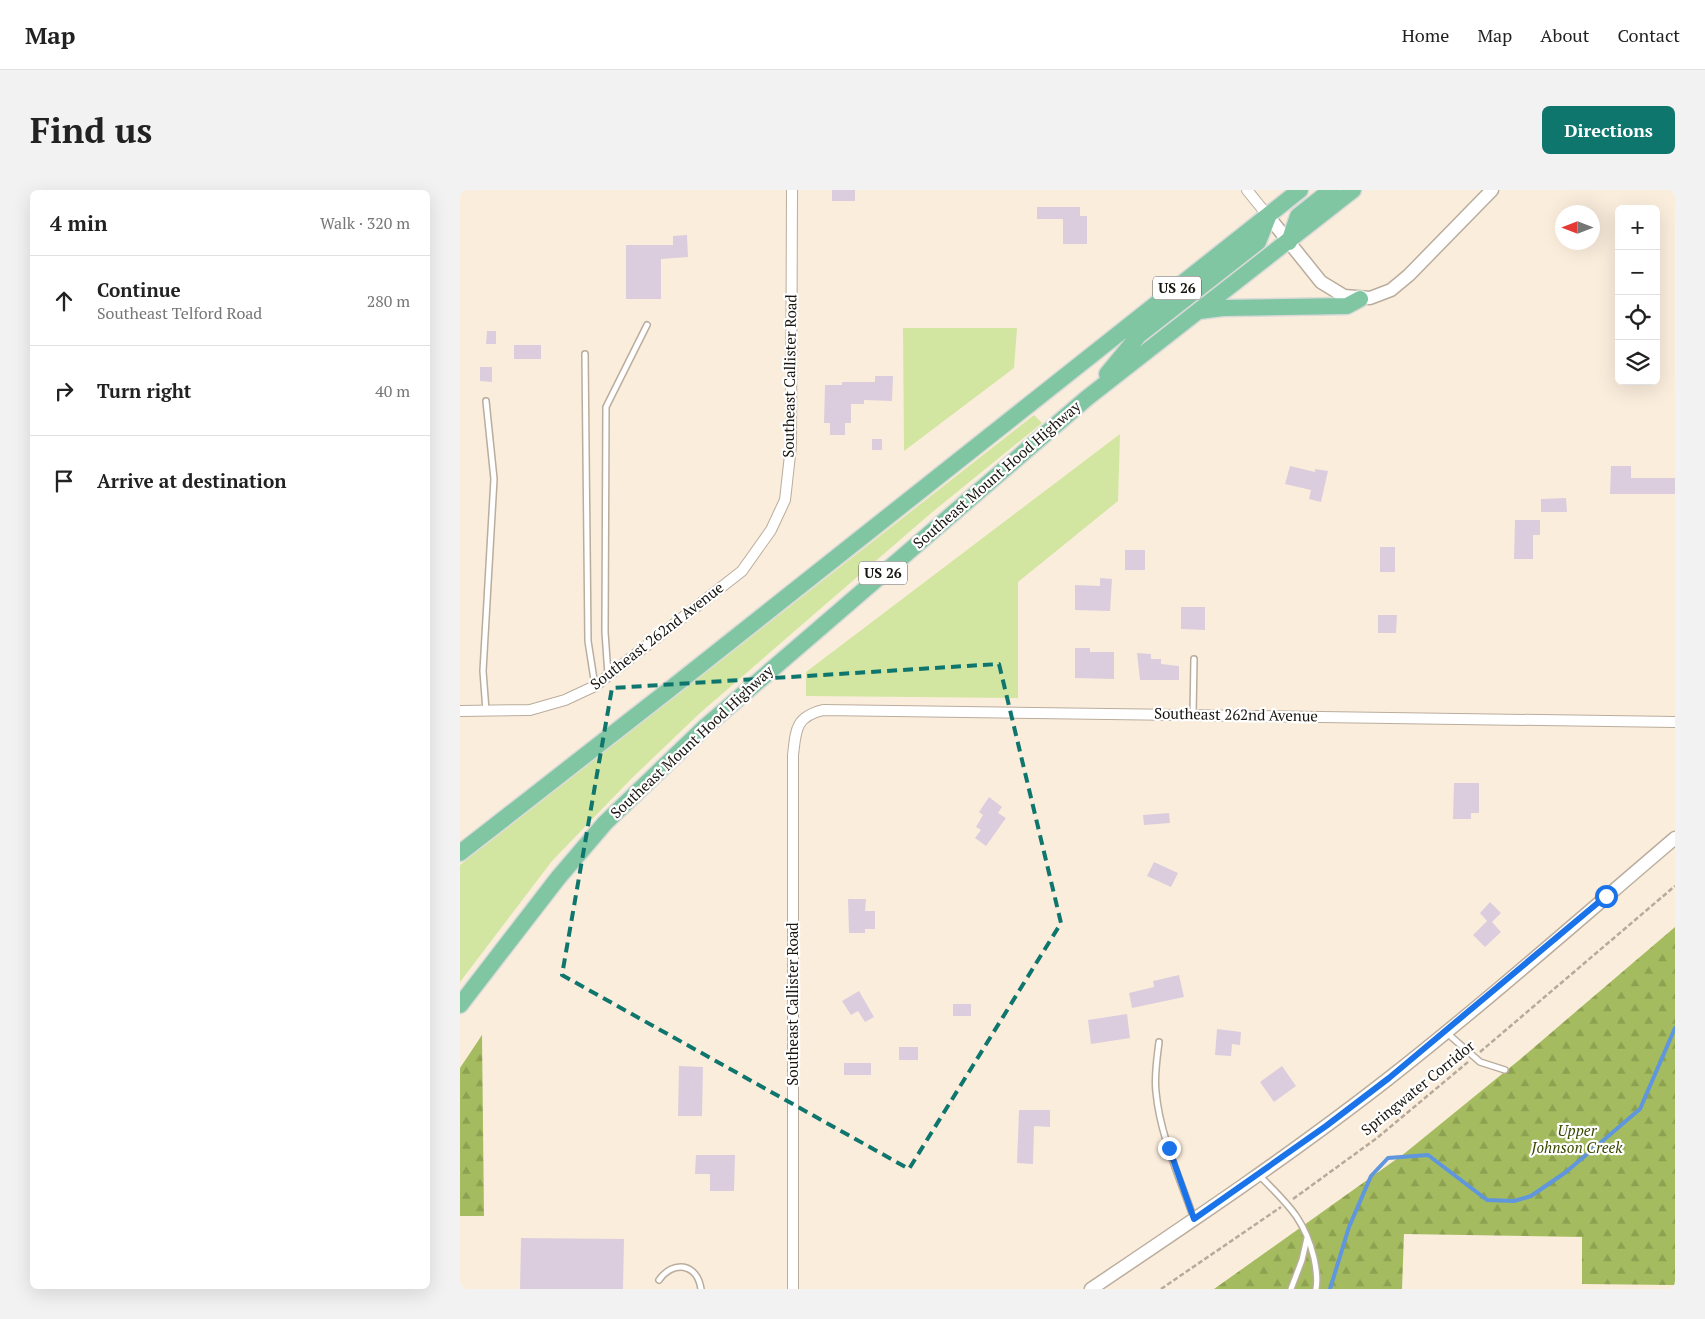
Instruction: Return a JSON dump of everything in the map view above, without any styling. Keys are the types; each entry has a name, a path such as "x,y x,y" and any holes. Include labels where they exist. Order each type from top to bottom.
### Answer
{"highway":[{"name":"Southeast Mount Hood Highway","path":"460,853 1300,190"},
{"path":"1289,242 1298,216 1331,190"},
{"name":"Southeast Mount Hood Highway","path":"460,1005 558,878 635,792 726,708 1087,398 1289,242 1353,190"},
{"path":"1087,398 1139,335 1258,242 1268,216"},
{"path":"1199,311 1224,308 1347,306 1360,299"}],"street":[{"name":"Southeast Callister Road","path":"755,553 771,530 785,500 790,455 792,190"},
{"path":"1247,190 1321,282 1338,293 1360,299 1370,298 1391,290 1409,275 1492,190"},
{"name":"Southeast 262nd Avenue","path":"460,711 530,710 565,700 595,686 742,571 755,553"},
{"name":"Southeast 262nd Avenue","path":"801,720 808,713 823,710 1675,722"},
{"name":"Southeast Callister Road","path":"793,1289 793,755 796,732 801,720"},
{"path":"1091,1289 1259,1175 1350,1108 1446,1032 1674,840"}],"lane":[{"path":"608,676 605,632 606,407 647,325"},
{"path":"585,354 588,641 595,686"},
{"path":"486,401 494,479 483,671 486,711"},
{"path":"1193,714 1194,659"},
{"path":"1446,1032 1474,1058 1484,1064 1504,1070"},
{"path":"1158,1042 1155,1077 1158,1109 1169,1148 1194,1219"},
{"path":"1259,1175 1298,1215 1308,1235 1317,1271 1316,1289"},
{"path":"1291,1289 1302,1260 1308,1235"},
{"path":"659,1280 666,1271 678,1266 688,1268 697,1276 701,1289"}],"path":[{"name":"Springwater Corridor","path":"1161,1289 1377,1138 1474,1058 1675,886"}],"highlighted area":[{"path":"999,664 1061,923 909,1169 562,975 612,688"}],"green space":[{"path":"903,328 1017,328 1014,368 904,451"},
{"path":"1034,415 1042,423 930,514 700,713 632,778 552,861 460,982 460,865"},
{"path":"1120,434 1118,501 1018,582 1018,698 806,696 806,672"},
{"name":"Upper Johnson Creek","path":"1675,927 1675,1285 1582,1284 1582,1237 1404,1234 1402,1289 1214,1289 1405,1153 1518,1061"},
{"path":"482,1035 484,1216 460,1216 460,1068"}],"building":[{"path":"832,190 855,190 855,201 832,201"},
{"path":"1037,207 1080,207 1080,216 1087,216 1087,244 1063,244 1063,219 1037,219"},
{"path":"687,235 688,257 661,259 661,299 626,299 626,245 673,245 673,236"},
{"path":"487,331 496,331 496,344 486,344"},
{"path":"514,345 541,345 541,359 514,359"},
{"path":"480,367 492,367 492,382 480,381"},
{"path":"875,376 893,376 892,401 864,400 864,404 851,404 851,423 845,423 845,435 830,435 830,423 824,423 825,385 842,385 842,382 875,382"},
{"path":"872,439 882,439 882,450 872,450"},
{"path":"1290,466 1315,472 1315,469 1328,471 1321,502 1309,499 1311,490 1285,484"},
{"path":"1611,466 1631,466 1631,478 1675,478 1675,494 1610,494"},
{"path":"1566,498 1567,512 1541,512 1541,499"},
{"path":"1515,520 1540,520 1540,535 1533,535 1533,559 1514,559"},
{"path":"1380,547 1395,547 1395,572 1380,572"},
{"path":"1125,550 1145,550 1145,570 1125,570"},
{"path":"1100,578 1112,579 1110,611 1075,610 1075,585 1100,586"},
{"path":"1181,607 1205,607 1205,630 1181,629"},
{"path":"1378,615 1397,615 1396,633 1378,633"},
{"path":"1075,648 1090,648 1090,652 1114,652 1114,679 1075,678"},
{"path":"1137,653 1151,654 1151,659 1161,659 1161,664 1179,666 1179,680 1140,680"},
{"path":"1454,783 1479,783 1479,813 1471,813 1471,819 1453,819"},
{"path":"989,797 1002,807 998,813 1006,818 986,846 975,838 981,830 976,827 983,815 979,812"},
{"path":"1169,813 1170,823 1144,825 1143,815"},
{"path":"1154,862 1178,873 1171,887 1147,876"},
{"path":"848,899 866,899 865,911 875,911 875,929 865,929 865,933 849,933"},
{"path":"1490,902 1501,913 1492,922 1501,932 1485,947 1473,935 1487,921 1480,913"},
{"path":"1179,975 1184,997 1132,1008 1129,993 1154,987 1153,981"},
{"path":"859,991 874,1017 865,1022 858,1011 851,1015 842,1001"},
{"path":"953,1004 971,1004 971,1016 953,1016"},
{"path":"1127,1014 1130,1038 1091,1044 1088,1020"},
{"path":"1217,1029 1241,1032 1240,1045 1232,1044 1231,1056 1215,1055"},
{"path":"899,1047 918,1047 918,1060 899,1060"},
{"path":"844,1063 871,1063 871,1075 844,1075"},
{"path":"679,1066 703,1067 702,1116 678,1116"},
{"path":"1282,1066 1296,1086 1274,1102 1260,1082"},
{"path":"1019,1110 1050,1110 1050,1127 1034,1126 1033,1164 1017,1163"},
{"path":"696,1155 735,1155 734,1191 710,1191 710,1174 695,1174"},
{"path":"521,1238 624,1239 623,1289 520,1289"}],"waterway":[{"path":"1330,1289 1349,1227 1371,1176 1388,1158 1428,1155 1487,1200 1514,1201 1531,1196 1566,1172 1640,1109 1675,1028"}],"route":[{"path":"1169,1148 1194,1219 1259,1175 1389,1078 1606,896"}]}
